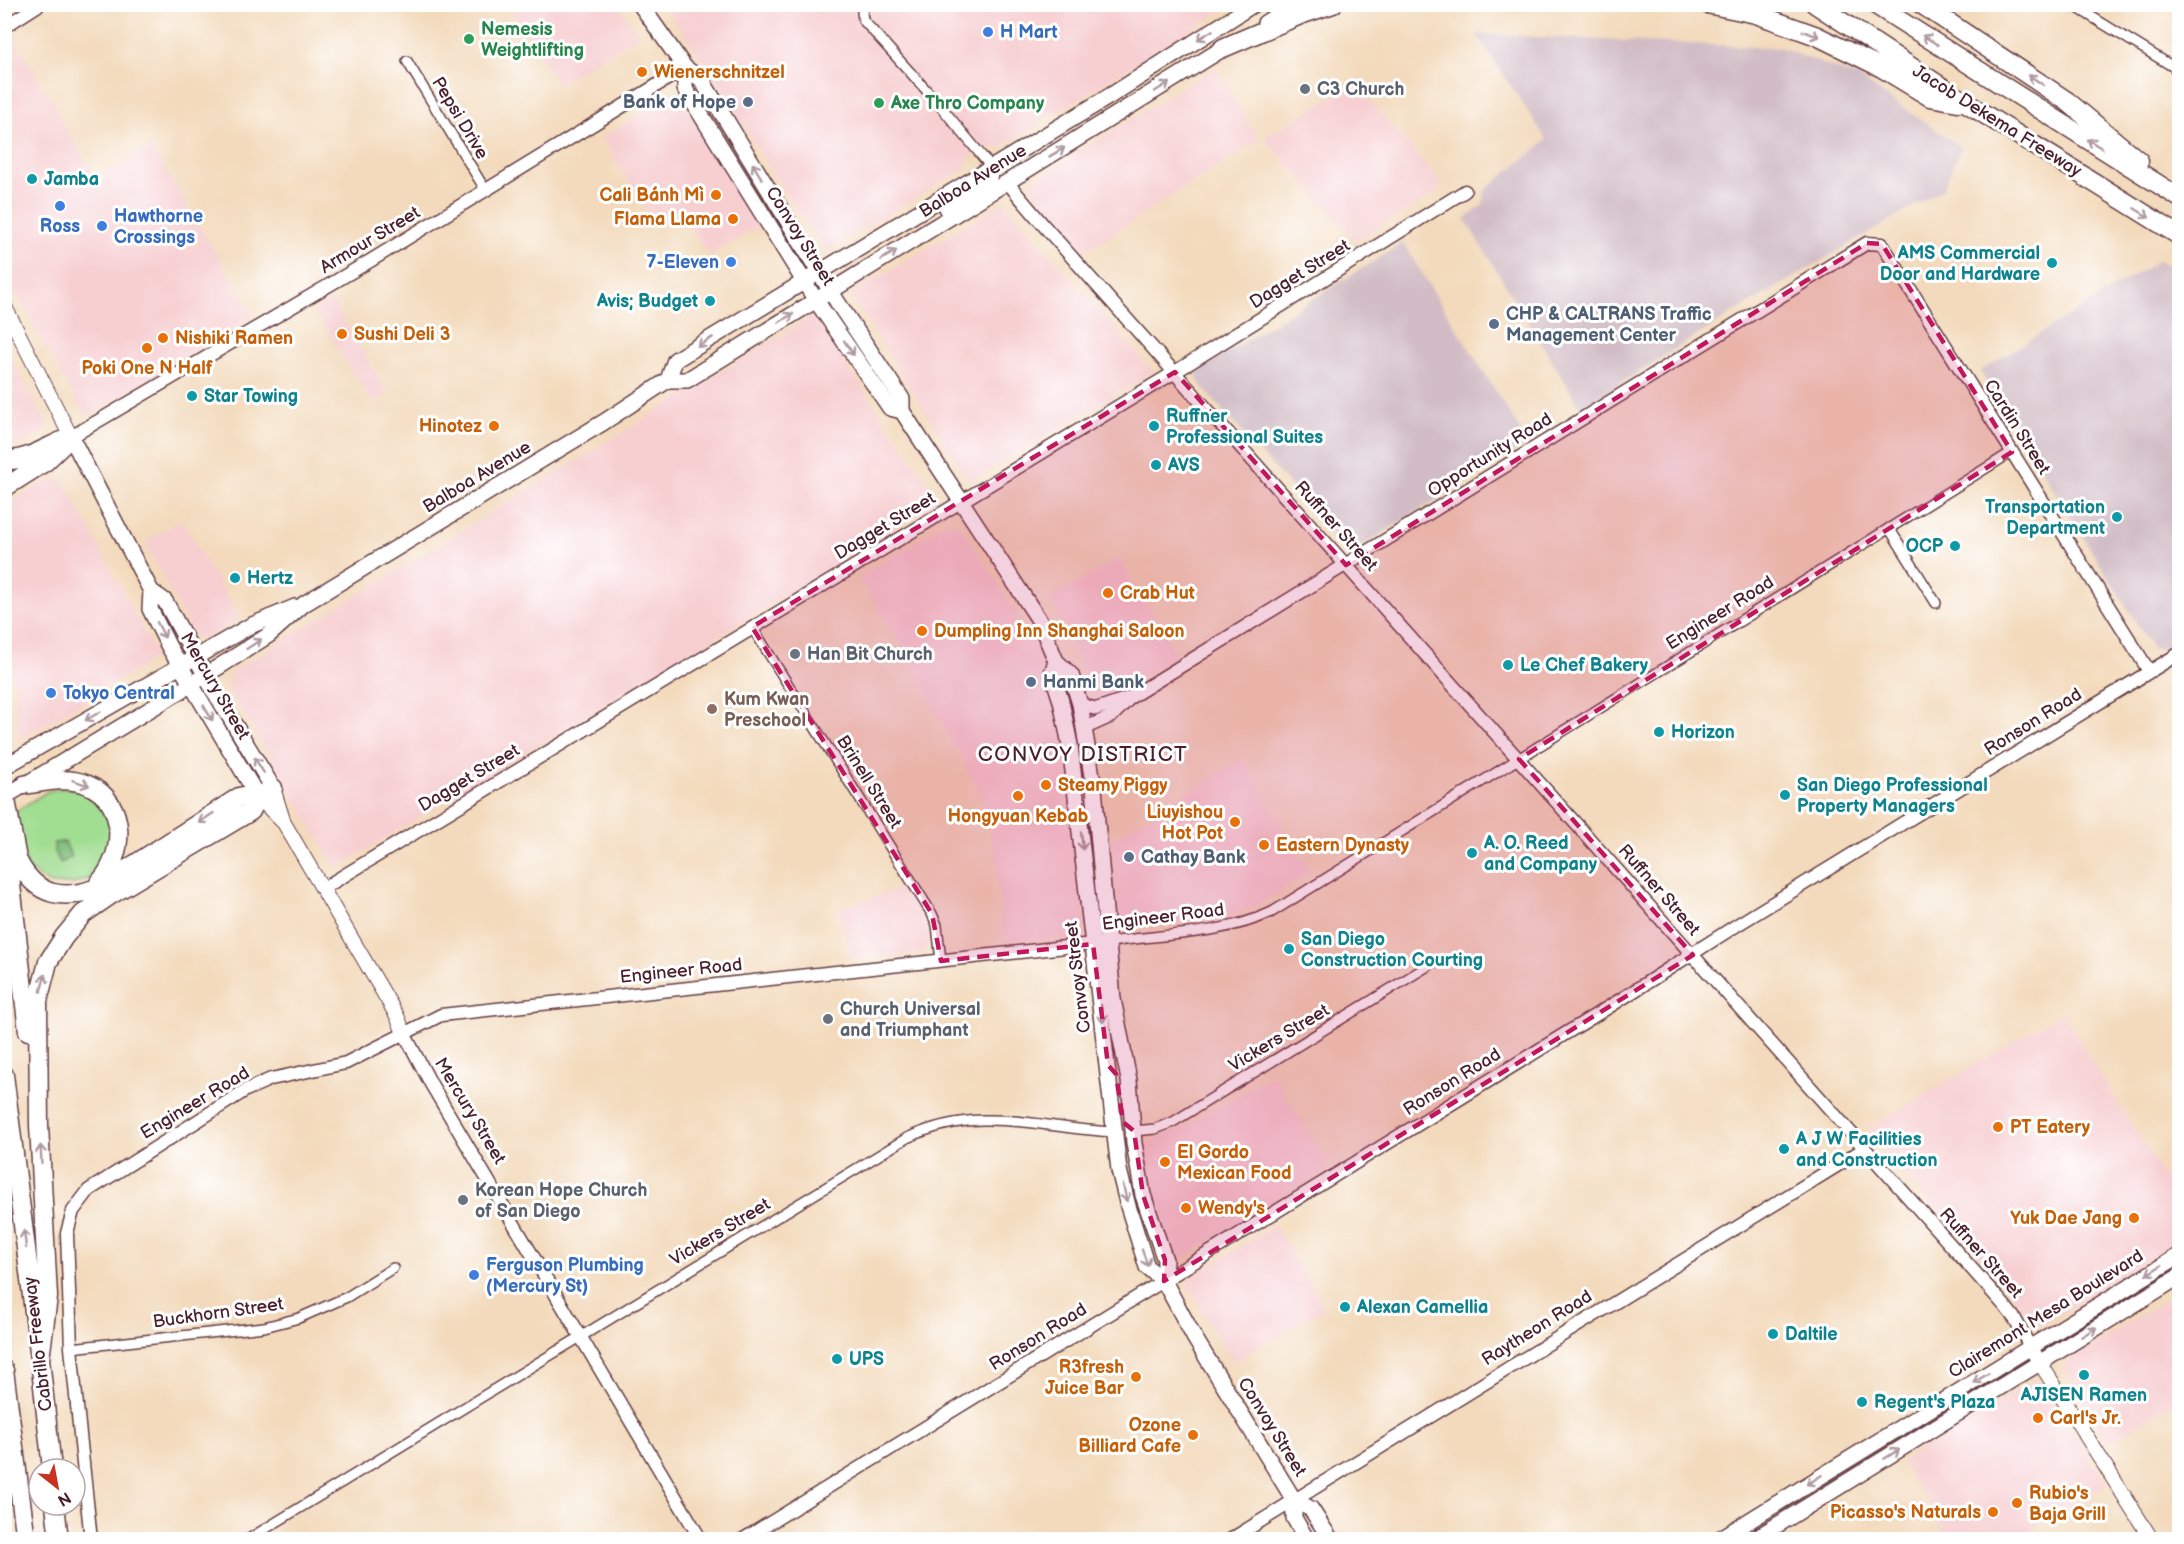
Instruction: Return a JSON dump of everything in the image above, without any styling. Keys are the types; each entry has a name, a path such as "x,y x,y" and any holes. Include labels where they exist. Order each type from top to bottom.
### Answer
{"highway":[{"path":"1223,48 1300,15 1333,4"},
{"path":"1707,4 1756,14 1817,36 1882,68 1930,97 1968,104"},
{"name":"Jacob Dekema Freeway","path":"1815,4 1968,104 2180,236"},
{"name":"Jacob Dekema Freeway","path":"1874,4 2180,197"},
{"path":"1921,4 2067,101 2180,197"},
{"path":"1932,4 1982,44"},
{"path":"4,459 26,457 71,437"},
{"path":"4,488 45,462 71,437"},
{"path":"24,785 66,779 89,785 103,795 117,816 119,836 114,860 108,873 84,893"},
{"path":"5,795 17,859 26,874 38,885 50,892 64,895 84,893 101,886 239,797 266,792"},
{"path":"40,1359 48,1297 39,1125 38,1001 48,962 64,937 83,914 251,811 266,792"},
{"path":"5,795 8,860 39,1125"},
{"name":"Cabrillo Freeway","path":"4,1075 51,1457"},
{"name":"Cabrillo Freeway","path":"4,1370 26,1539"},
{"path":"56,1517 59,1539"}],"main road":[{"name":"Convoy Street","path":"640,4 684,68 701,79 830,291 902,399 902,411 1039,620 1054,667 1070,746 1115,1132 1124,1190 1147,1267 1164,1281 1194,1337 1294,1500 1311,1509 1331,1539"},
{"name":"Balboa Avenue","path":"668,380 675,360 1113,94 1254,4"},
{"name":"Balboa Avenue","path":"5,795 191,685 269,635 304,604 604,422 668,380 687,380 1296,4"},
{"name":"Convoy Street","path":"684,68 685,89 815,299 890,408 902,411"},
{"path":"1007,182 1004,179 1005,174 1010,167 1090,117 1113,94"},
{"path":"930,231 940,213 989,179 991,167"},
{"path":"4,305 71,437"},
{"name":"Mercury Street","path":"71,437 151,591 165,601 266,792 397,1016 404,1033"},
{"name":"Mercury Street","path":"151,591 150,609 180,666 266,792"},
{"name":"Balboa Avenue","path":"4,767 261,620 304,604"},
{"name":"Convoy Street","path":"1054,667 1071,675 1085,728 1094,788 1113,999 1129,1080 1143,1195 1166,1260 1164,1281"},
{"path":"1054,667 1062,675 1074,723 1079,728 1085,728"},
{"path":"1108,1065 1116,1074 1123,1122 1128,1129 1134,1131"},
{"path":"1115,1132 1125,1143 1143,1195"},
{"name":"Clairemont Mesa Boulevard","path":"1718,1539 2180,1255"},
{"name":"Clairemont Mesa Boulevard","path":"1753,1539 2180,1276"},
{"name":"Ruffner Street","path":"2030,1347 2152,1539"},
{"name":"Convoy Street","path":"1294,1500 1294,1518 1307,1539"}],"street":[{"path":"4,27 40,4"},
{"path":"865,4 862,12 863,20 937,102 991,167"},
{"path":"2070,4 2180,71"},
{"name":"Pepsi Drive","path":"407,62 486,191"},
{"name":"Armour Street","path":"71,437 362,267 684,68"},
{"name":"Ruffner Street","path":"1007,182 2004,1305 2015,1319 2030,1347"},
{"name":"Dagget Street","path":"322,889 1175,372 1465,191"},
{"name":"Cardin Street","path":"1867,243 1882,244 2149,671"},
{"name":"Opportunity Road","path":"1131,698 1867,243"},
{"name":"Engineer Road","path":"71,1348 67,1233 73,1211 89,1190 246,1090 272,1080 346,1063 441,1015 1093,944 1228,928 1256,920 2012,452"},
{"path":"1889,528 1936,603"},
{"name":"Brinell Street","path":"752,627 932,914 937,925 941,961"},
{"name":"Ronson Road","path":"742,1539 2180,653"},
{"path":"1080,704 1096,709 1131,698"},
{"path":"1085,728 1112,716 1131,698"},
{"name":"Vickers Street","path":"1134,1131 1155,1129 1173,1122 1436,961"},
{"name":"Mercury Street","path":"404,1033 431,1084 701,1539"},
{"name":"Vickers Street","path":"247,1539 580,1335 921,1131 957,1122 985,1119 1015,1120 1115,1132"},
{"name":"Raytheon Road","path":"1230,1539 1864,1149"},
{"name":"Buckhorn Street","path":"71,1348 264,1327 299,1318 347,1298 393,1268"},
{"path":"71,1348 91,1539"}],"highlighted area":[{"path":"1867,243 1882,244 2012,452 1519,759 1693,955 1164,1281 1165,1260 1143,1195 1134,1131 1123,1122 1116,1074 1108,1065 1093,944 941,961 932,914 752,627 1175,372 1346,565"}],"shaded area":[{"path":"834,4 836,7 840,4 1231,5 1001,147 989,146 969,157 966,167 956,174 826,251 794,207 695,49 663,5"},
{"path":"508,5 617,5 639,35 558,84"},
{"path":"1476,34 1781,48 1858,77 1961,147 1943,189 1738,310 1581,408 1465,219 1483,205 1484,191 1547,140"},
{"name":"Hawthorne Crossings","path":"13,35 96,179 151,146 254,316 90,415 81,410 5,273 4,40"},
{"path":"1215,67 1259,140 1083,253 1032,190 1032,181"},
{"path":"1350,86 1357,86 1441,182 1436,193 1356,241 1264,138"},
{"path":"673,96 680,97 760,226 709,256 682,213 657,228 601,137"},
{"path":"1004,202 1154,372 970,482 850,294"},
{"path":"1403,243 1528,443 1350,553 1201,386 1197,378 1199,370"},
{"path":"2159,260 2180,272 2180,640 2162,649 2152,648 1980,371"},
{"path":"331,299 388,393 372,403 314,310"},
{"path":"813,315 941,502 336,868 228,688 230,673"},
{"path":"4,345 48,426 42,433 17,445 5,445"},
{"path":"59,479 66,485 158,657 19,740 5,600 5,507 42,483"},
{"path":"181,520 240,618 205,639 197,638 192,634 145,542"},
{"path":"944,524 960,526 1036,645 1046,671 1067,748 1086,925 1077,936 1003,942 995,852 980,791 971,778 959,750 955,750 916,668 859,578"},
{"path":"1119,558 1177,655 1102,701 1098,701 1091,697 1087,690 1065,625 1049,599"},
{"path":"1242,759 1310,873 1254,907 1236,914 1126,926 1119,920 1111,840"},
{"path":"905,886 926,919 931,935 930,944 919,954 853,960 838,910"},
{"path":"2062,1013 2179,1201 2179,1241 2043,1325 2031,1322 2014,1298 1866,1130"},
{"path":"1273,1074 1329,1168 1185,1257 1177,1258 1171,1251 1150,1182 1144,1143 1187,1126"},
{"path":"1275,1226 1325,1308 1233,1362 1187,1285 1190,1276"},
{"path":"2179,1291 2179,1398 2109,1443 2064,1367 2068,1361"},
{"path":"2034,1380 2041,1382 2107,1483 2018,1539 1949,1539 1901,1461"}],"green space":[{"path":"63,788 89,793 100,803 114,825 103,866 90,878 73,884 50,884 32,872 19,850 15,812 48,791","holes":["65,842 71,857 60,862 54,843"]},
{"path":"65,842 71,857 61,863 54,852 54,843"}],"place":[{"name":"H Mart","path":"988,32"},
{"name":"Nemesis Weightlifting","path":"469,39"},
{"name":"Wienerschnitzel","path":"642,72"},
{"name":"C3 Church","path":"1305,89"},
{"name":"Bank of Hope","path":"748,102"},
{"name":"Axe Thro Company","path":"879,103"},
{"name":"Jamba","path":"32,179"},
{"name":"Cali Bánh Mì","path":"716,195"},
{"name":"Ross","path":"60,206"},
{"name":"Flama Llama","path":"733,219"},
{"name":"Hawthorne Crossings","path":"102,226"},
{"name":"7-Eleven","path":"731,262"},
{"name":"AMS Commercial Door and Hardware","path":"2052,263"},
{"name":"Avis; Budget","path":"710,301"},
{"name":"CHP & CALTRANS Traffic Management Center","path":"1494,324"},
{"name":"Sushi Deli 3","path":"342,334"},
{"name":"Nishiki Ramen","path":"163,338"},
{"name":"Poki One N Half","path":"147,348"},
{"name":"Star Towing","path":"192,396"},
{"name":"Hinotez","path":"494,426"},
{"name":"Ruffner Professional Suites","path":"1154,426"},
{"name":"AVS","path":"1156,465"},
{"name":"Transportation Department","path":"2117,517"},
{"name":"OCP","path":"1955,546"},
{"name":"Hertz","path":"235,578"},
{"name":"Crab Hut","path":"1108,593"},
{"name":"Dumpling Inn Shanghai Saloon","path":"922,631"},
{"name":"Han Bit Church","path":"795,654"},
{"name":"Le Chef Bakery","path":"1508,665"},
{"name":"Hanmi Bank","path":"1031,682"},
{"name":"Tokyo Central","path":"51,693"},
{"name":"Kum Kwan Preschool","path":"712,709"},
{"name":"Horizon","path":"1659,732"},
{"name":"Steamy Piggy","path":"1046,785"},
{"name":"San Diego Professional Property Managers","path":"1785,795"},
{"name":"Hongyuan Kebab","path":"1018,796"},
{"name":"Liuyishou Hot Pot","path":"1235,822"},
{"name":"Eastern Dynasty","path":"1264,845"},
{"name":"A. O. Reed and Company","path":"1472,853"},
{"name":"Cathay Bank","path":"1129,857"},
{"name":"San Diego Construction Courting","path":"1289,949"},
{"name":"Church Universal and Triumphant","path":"828,1019"},
{"name":"PT Eatery","path":"1998,1127"},
{"name":"A J W Facilities and Construction","path":"1784,1149"},
{"name":"El Gordo Mexican Food","path":"1165,1162"},
{"name":"Korean Hope Church of San Diego","path":"463,1200"},
{"name":"Wendy's","path":"1186,1208"},
{"name":"Yuk Dae Jang","path":"2134,1218"},
{"name":"Ferguson Plumbing (Mercury St)","path":"474,1275"},
{"name":"Alexan Camellia","path":"1345,1307"},
{"name":"Daltile","path":"1773,1334"},
{"name":"UPS","path":"837,1359"},
{"name":"AJISEN Ramen","path":"2084,1375"},
{"name":"R3fresh Juice Bar","path":"1136,1377"},
{"name":"Regent's Plaza","path":"1862,1402"},
{"name":"Carl's Jr.","path":"2038,1418"},
{"name":"Ozone Billiard Cafe","path":"1193,1435"},
{"name":"Rubio's Baja Grill","path":"2017,1503"},
{"name":"Picasso's Naturals","path":"1993,1512"}],"district":[{"name":"CONVOY DISTRICT","path":"1083,754"}]}
